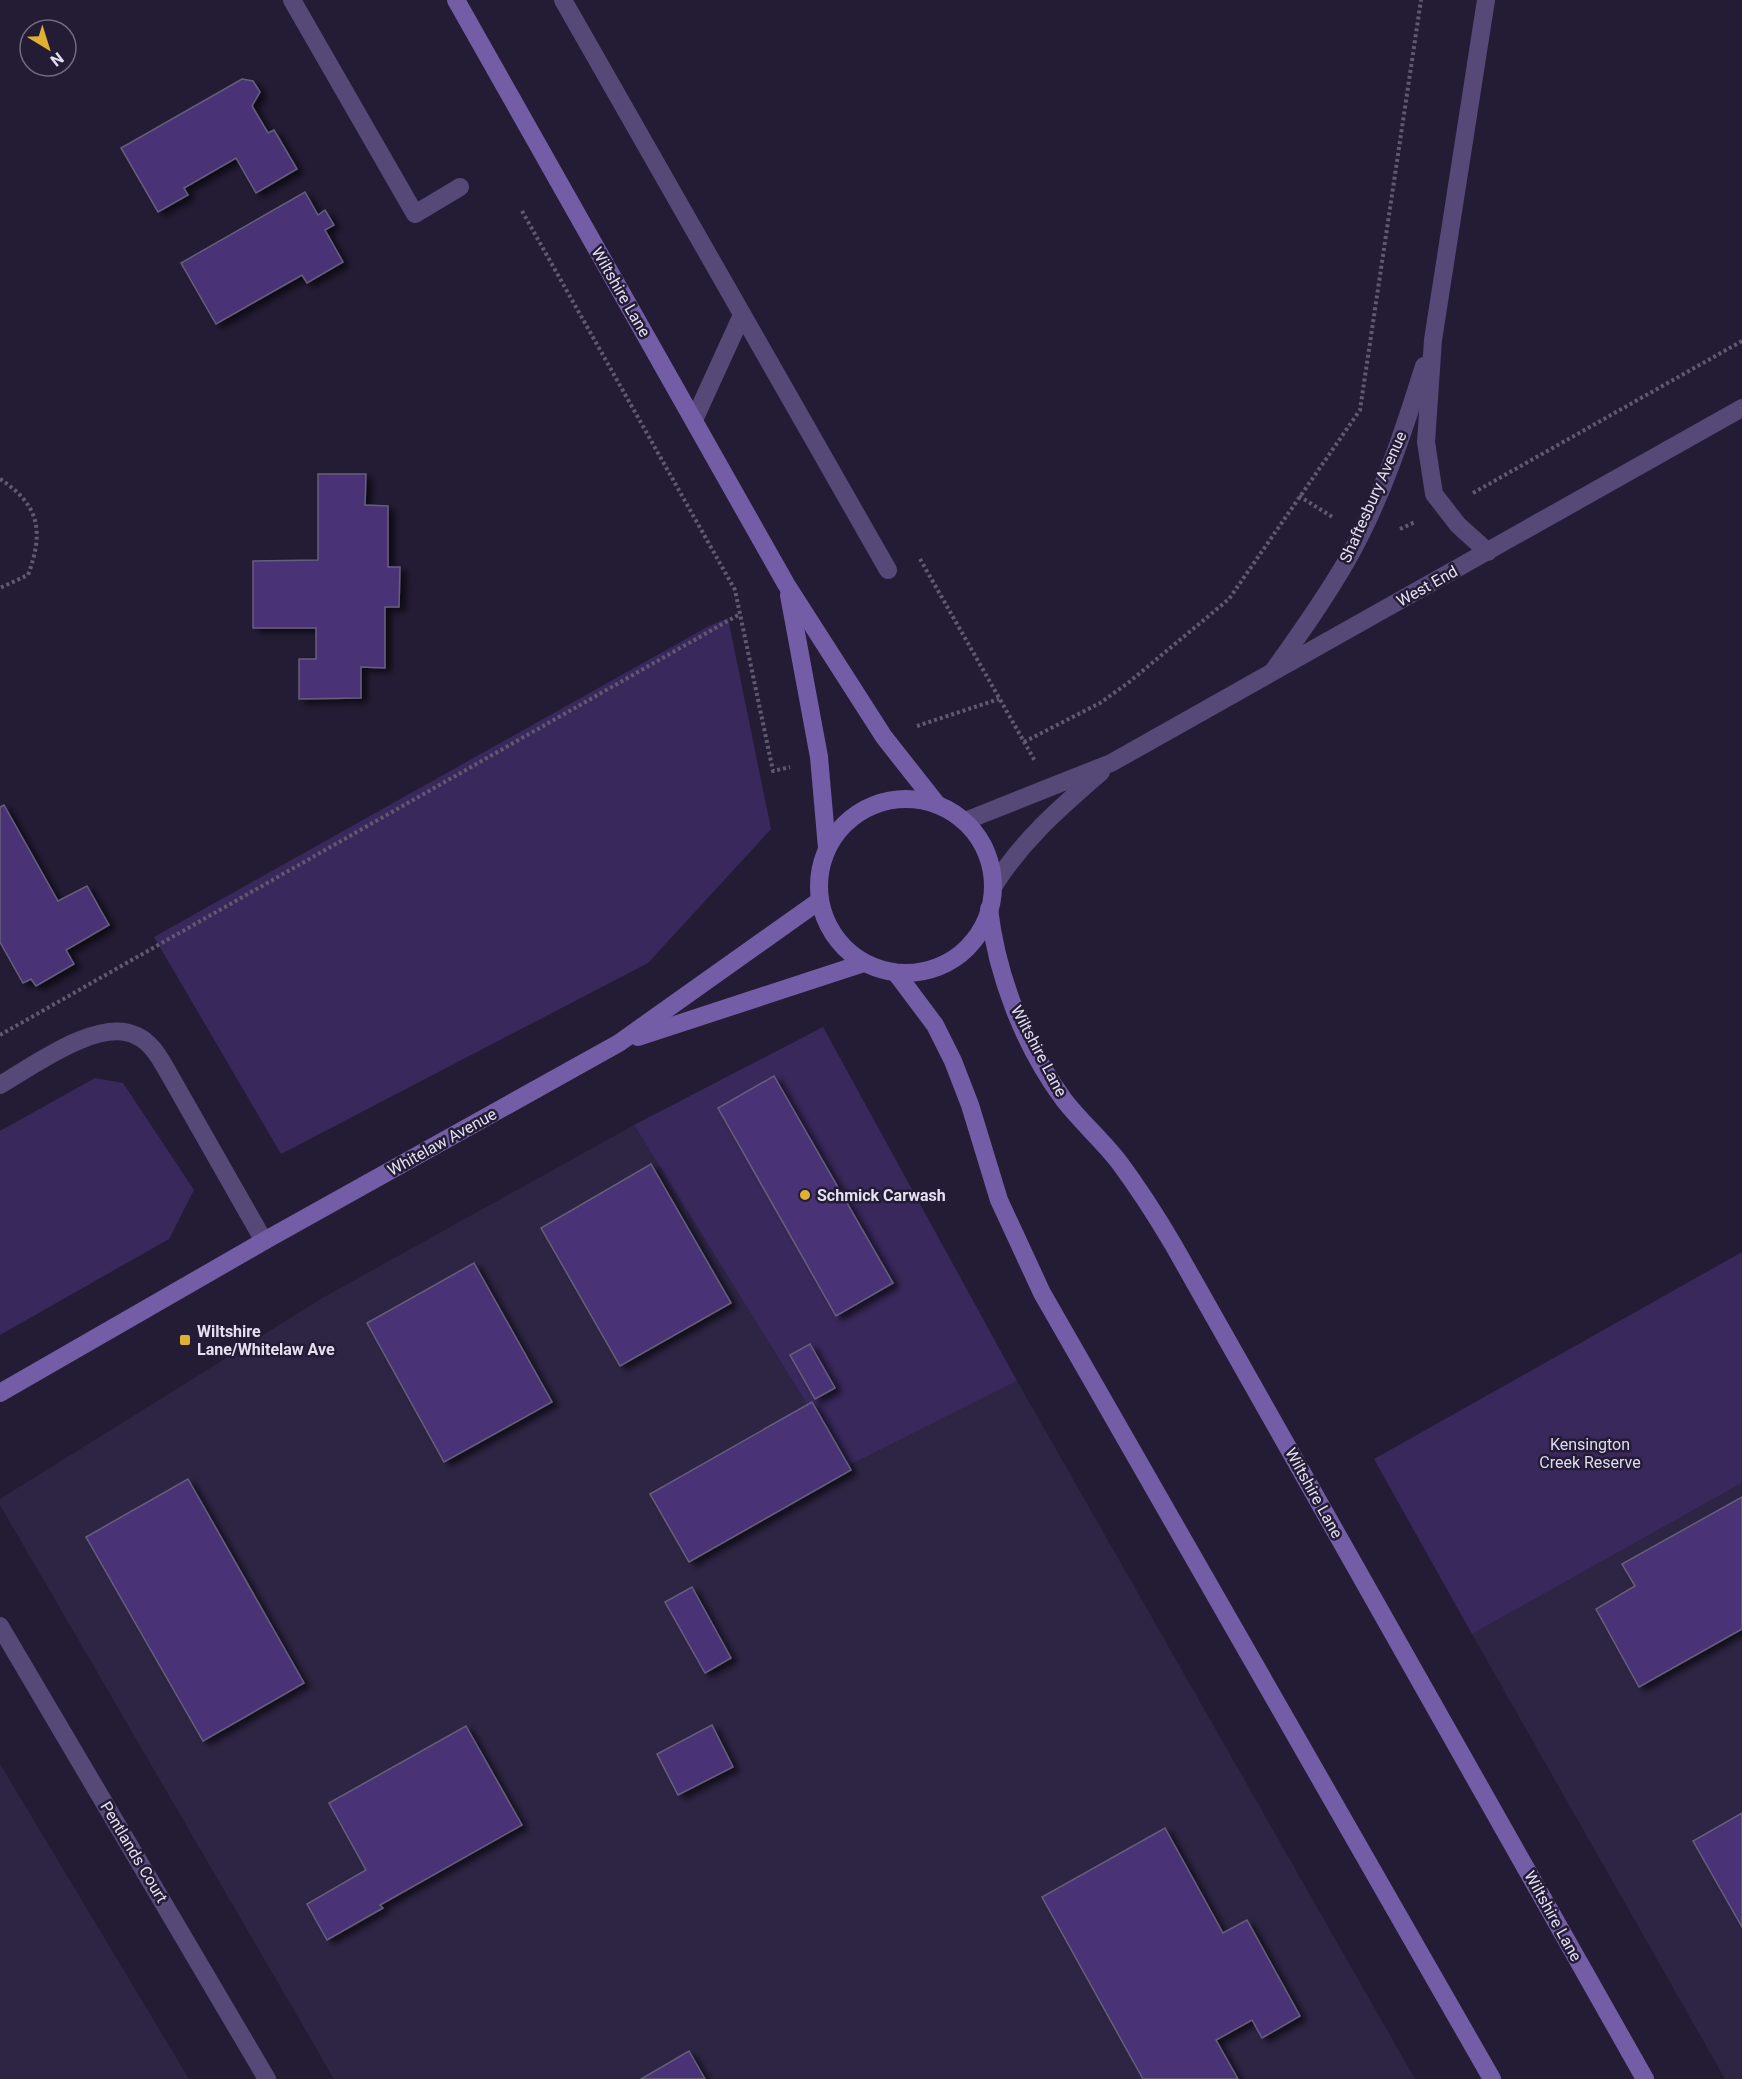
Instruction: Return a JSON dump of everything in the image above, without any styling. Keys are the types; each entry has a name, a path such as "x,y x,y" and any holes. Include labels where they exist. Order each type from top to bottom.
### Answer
{"main road":[{"name":"Wiltshire Lane","path":"456,0 786,584 884,737 936,803"},
{"name":"Wiltshire Lane","path":"786,584 819,758 827,848"},
{"path":"904,798 936,803 964,821 980,840 990,862 993,886 989,909 979,933 965,950 933,969 896,973 864,963 843,947 828,926 819,901 819,874 827,848 846,822 873,805 904,798"},
{"name":"Whitelaw Avenue","path":"0,1393 264,1241 619,1044 819,901"},
{"name":"Wiltshire Lane","path":"989,909 997,958 1010,996 1045,1069 1064,1100 1134,1182 1174,1246 1645,2079"},
{"name":"Whitelaw Avenue","path":"619,1044 864,963"},
{"path":"896,973 935,1025 954,1060 999,1200 1042,1293 1492,2079"}],"street":[{"path":"292,0 415,214 460,187"},
{"path":"563,0 888,570"},
{"name":"Shaftesbury Avenue","path":"1486,0 1432,340 1427,459 1434,494 1463,531 1488,552"},
{"path":"694,420 742,315"},
{"name":"Shaftesbury Avenue","path":"1271,674 1319,606 1363,528 1393,460 1432,340"},
{"name":"West End","path":"964,821 1112,763 1742,408"},
{"name":"West End","path":"993,886 1012,856 1029,836 1112,763"},
{"path":"0,1085 83,1039 112,1031 137,1035 150,1045 165,1067 264,1241"},
{"name":"Pentlands Court","path":"0,1626 267,2079"}],"path":[{"path":"1024,742 1100,703 1137,676 1229,599 1360,410 1421,0"},
{"path":"522,211 735,590 773,771 801,764"},
{"path":"1299,496 1337,519 1384,535 1444,508 1742,341"},
{"path":"0,479 25,498 36,522 38,549 28,575 0,588"},
{"path":"0,1035 740,614"}],"shaded area":[{"path":"634,1125 846,1467 1017,1381 1415,2079 334,2079 0,1505 0,1499 324,1297"},
{"path":"1742,1483 1742,2079 1725,2079 1472,1634"},
{"path":"0,1764 189,2079 0,2079"}],"green space":[{"path":"728,618 771,829 648,963 281,1154 154,937 709,626"},
{"path":"823,1027 1017,1381 846,1467 634,1125"},
{"path":"95,1078 123,1083 194,1190 169,1239 0,1335 0,1131"},
{"name":"Kensington Creek Reserve","path":"1742,1252 1742,1483 1472,1634 1374,1459"}],"building":[{"path":"242,79 253,81 260,92 252,106 268,133 274,130 297,169 256,193 236,158 184,188 188,195 158,212 121,148"},
{"path":"305,192 318,215 325,210 334,225 325,230 343,262 307,283 302,275 216,324 181,263"},
{"path":"318,474 366,474 365,505 388,506 388,567 400,567 399,607 385,607 385,668 361,667 361,698 299,699 299,659 316,659 316,628 253,628 253,561 318,560"},
{"path":"4,805 58,901 87,886 109,925 66,950 74,964 36,986 31,979 23,983 0,942 0,807"},
{"name":"Schmick Carwash","path":"774,1076 893,1283 836,1316 718,1108"},
{"path":"651,1164 731,1303 620,1366 541,1228"},
{"path":"474,1263 552,1402 444,1462 367,1323"},
{"path":"810,1344 835,1388 815,1399 790,1355"},
{"path":"812,1402 851,1470 689,1562 650,1494"},
{"path":"188,1479 304,1683 203,1741 86,1537"},
{"path":"1742,1497 1742,1629 1639,1687 1596,1609 1635,1586 1622,1564"},
{"path":"692,1587 731,1658 705,1673 665,1602"},
{"path":"712,1725 733,1767 678,1795 657,1754"},
{"path":"466,1726 522,1825 380,1905 383,1908 327,1940 307,1904 366,1870 329,1803"},
{"path":"1742,1813 1742,1927 1693,1841"},
{"path":"1165,1828 1223,1933 1247,1920 1300,2016 1262,2038 1252,2020 1216,2040 1238,2079 1143,2079 1042,1897"},
{"path":"689,2051 705,2079 641,2079"}],"place":[{"name":"Schmick Carwash","path":"805,1195"},
{"name":"Wiltshire Lane/Whitelaw Ave","path":"185,1340"}]}
